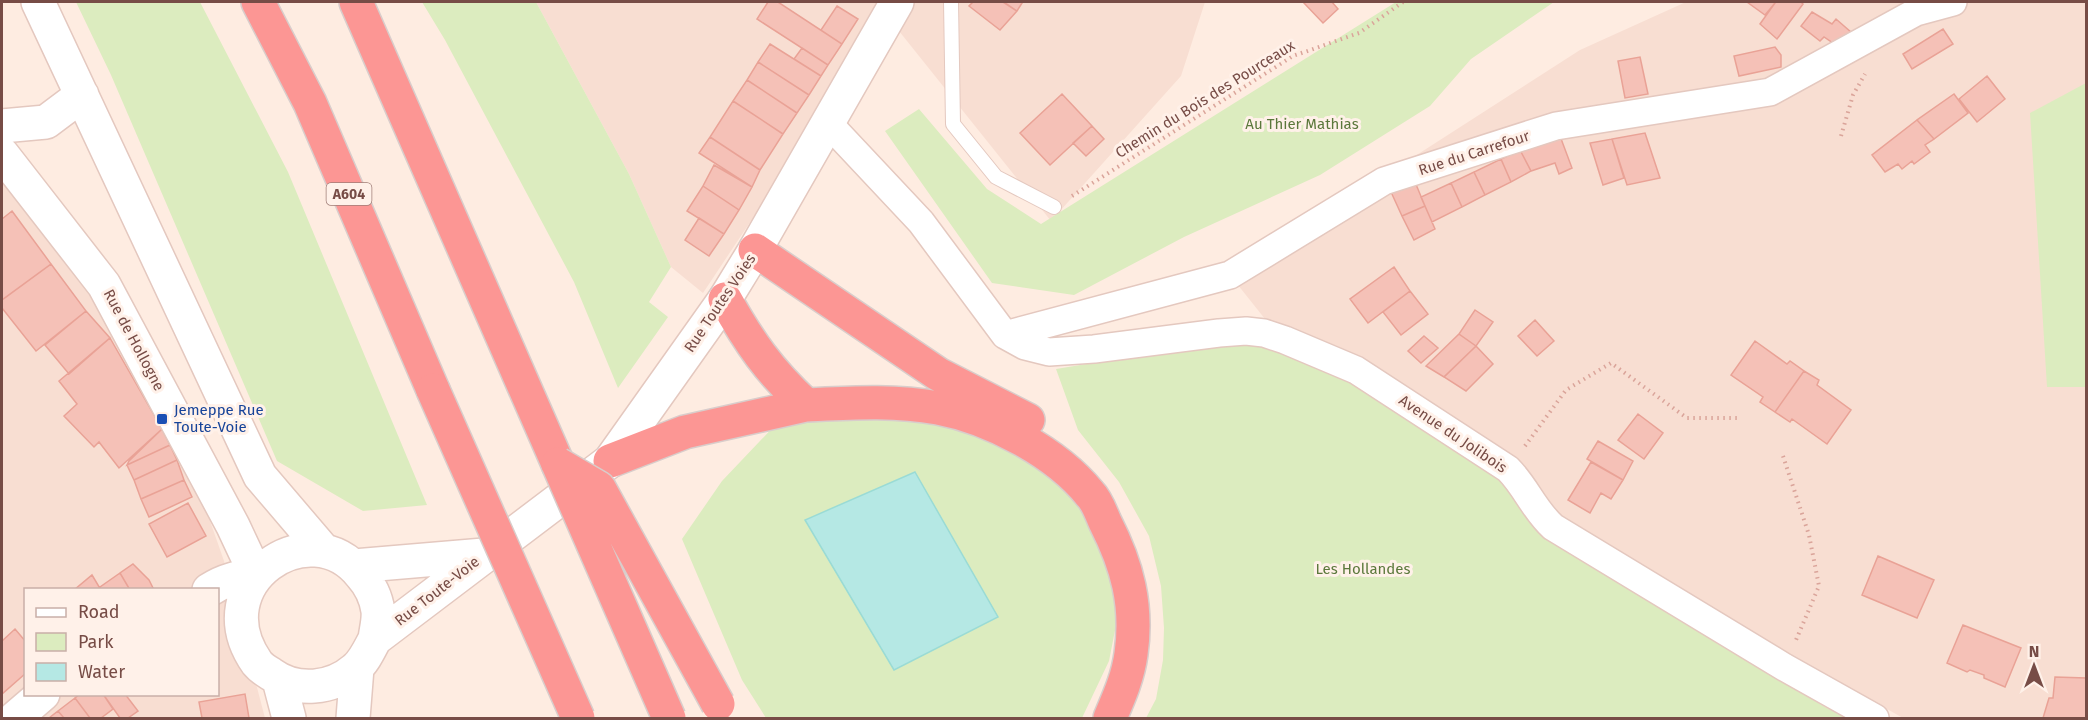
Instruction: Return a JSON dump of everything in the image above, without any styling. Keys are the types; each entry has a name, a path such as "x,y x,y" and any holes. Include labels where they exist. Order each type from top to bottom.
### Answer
{"highway":[{"name":"A604","path":"258,2 310,103 432,390 578,718"},
{"path":"356,2 669,718"},
{"path":"755,250 938,374 1064,438 1088,461 1107,486 1137,542 1148,578 1152,616 1143,689 1131,718"},
{"path":"724,299 749,341 779,381 806,405"},
{"path":"610,461 686,432 806,405 875,402 939,408 994,425 1051,456 1091,495 1120,551 1130,583 1133,619 1131,654 1123,688 1110,718"},
{"path":"558,464 599,488 723,711"}],"street":[{"path":"39,2 260,476 324,551"},
{"name":"Rue Toutes Voies","path":"484,555 610,461 724,299 755,250 897,2"},
{"name":"Rue du Carrefour","path":"1005,335 1230,275 1384,181 1556,126 1770,92 1916,12 1953,2"},
{"path":"2,126 46,122 82,95"},
{"path":"828,123 921,222 1005,335"},
{"name":"Rue de Hollogne","path":"2,154 104,285 233,526 256,575"},
{"name":"Avenue du Jolibois","path":"1005,335 1025,346 1049,352 1246,331 1264,333 1339,361 1508,469 1517,478 1540,516 1552,527 1784,668 1875,718"},
{"name":"Rue Toute-Voie","path":"375,639 378,612 371,587 354,566 324,551 299,551 275,559 256,575 245,596 241,620 232,640 279,680 306,687 333,683 357,668 375,639 484,555"},
{"name":"Rue Toute-Voie","path":"354,566 484,555"},
{"name":"Rue Toute-Voie","path":"211,588 236,578 256,575"},
{"path":"353,718 357,668"},
{"path":"279,680 289,718"},
{"path":"15,718 41,696"}],"lane":[{"path":"951,2 953,124 996,177 1054,207"}],"path":[{"name":"Chemin du Bois des Pourceaux","path":"1054,207 1293,56 1359,33 1403,2"},
{"path":"1508,469 1566,390 1611,363 1687,418 1737,418"},
{"path":"1783,456 1809,535 1819,586 1784,668"}],"shaded area":[{"path":"536,2 1205,2 1181,76 1051,221 887,16 703,293 671,267 629,174"},
{"path":"1686,2 2086,2 2086,718 1903,718 1812,667 1562,517 1553,510 1520,463 1498,446 1360,357 1265,319 1230,275 1580,50"},
{"path":"2,168 115,332 185,461 224,561 265,718 2,718"}],"green space":[{"path":"76,2 200,2 288,172 427,505 363,511 277,461 111,75"},
{"path":"422,2 536,2 629,174 671,267 649,302 668,317 618,388 574,282 445,40"},
{"name":"Au Thier Mathias","path":"1396,2 1554,2 1471,59 1430,106 1320,175 1184,237 1074,295 992,283 885,131 919,109 987,189 1041,224"},
{"path":"2086,83 2086,387 2047,387 2030,113"},
{"name":"Les Hollandes","path":"1208,344 1263,344 1314,361 1386,401 1476,458 1512,492 1534,527 1590,565 1825,707 1848,718 1146,718 1156,699 1163,660 1164,628 1161,586 1149,536 1119,482 1078,430 1056,369"},
{"path":"897,415 970,430 1027,456 1068,488 1095,529 1114,572 1117,620 1109,661 1082,718 766,718 742,680 682,539 722,481 781,419"}],"water":[{"path":"915,472 998,617 894,670 805,520"}],"building":[{"path":"768,2 778,2 842,44 828,65 757,19"},
{"path":"973,2 1003,2 1017,11 1000,30 969,6"},
{"path":"1004,2 1021,2 1022,3 1017,11"},
{"path":"1303,2 1332,2 1338,9 1323,23"},
{"path":"1747,2 1773,2 1775,3 1765,15"},
{"path":"1773,2 1801,2 1803,4 1777,39 1760,24 1775,3"},
{"path":"837,6 858,19 842,44 821,30"},
{"path":"1812,12 1832,24 1836,19 1852,33 1836,45 1824,37 1820,41 1801,26"},
{"path":"1943,29 1953,44 1912,69 1903,54"},
{"path":"770,44 821,76 809,95 758,62"},
{"path":"1775,47 1781,55 1781,67 1739,76 1734,56"},
{"path":"802,48 828,65 821,76 794,59"},
{"path":"1640,57 1648,94 1625,98 1618,61"},
{"path":"758,62 809,95 797,113 747,80"},
{"path":"1987,76 2005,99 1977,122 1959,99"},
{"path":"747,80 797,113 783,134 733,101"},
{"path":"1062,94 1092,126 1050,165 1020,133"},
{"path":"1954,94 1968,113 1934,139 1917,120"},
{"path":"733,101 783,134 760,170 710,137"},
{"path":"1917,120 1934,139 1925,145 1930,152 1914,164 1912,161 1902,169 1898,164 1885,172 1872,155"},
{"path":"1092,126 1104,139 1086,156 1073,143"},
{"path":"1645,133 1660,178 1627,185 1612,139"},
{"path":"1560,136 1572,168 1559,174 1555,163 1531,171 1520,150"},
{"path":"710,137 760,170 752,187 699,153"},
{"path":"1612,139 1624,178 1603,185 1590,143"},
{"path":"1520,150 1531,171 1511,182 1501,159"},
{"path":"1501,159 1511,182 1485,195 1474,172"},
{"path":"714,165 752,187 739,210 703,186"},
{"path":"1474,172 1485,195 1462,207 1451,183"},
{"path":"1415,182 1425,206 1402,216 1391,192"},
{"path":"1451,183 1462,207 1432,222 1421,197"},
{"path":"703,186 739,210 724,234 687,211"},
{"path":"1425,206 1435,229 1414,240 1402,216"},
{"path":"12,211 51,264 2,300 2,219"},
{"path":"699,218 724,234 709,256 685,240"},
{"path":"51,264 86,311 36,351 2,308 2,300"},
{"path":"1394,267 1410,291 1368,323 1350,299"},
{"path":"1410,291 1428,314 1401,335 1383,312"},
{"path":"1475,310 1493,322 1476,346 1459,334"},
{"path":"86,311 110,338 69,374 45,345"},
{"path":"1535,320 1554,341 1537,356 1518,336"},
{"path":"1459,334 1476,346 1444,377 1426,366"},
{"path":"1424,336 1438,348 1421,363 1408,351"},
{"path":"110,338 162,429 119,468 99,442 94,447 64,416 77,404 59,381"},
{"path":"1755,341 1787,364 1790,361 1804,371 1775,412 1760,402 1763,397 1731,375"},
{"path":"1476,346 1493,364 1466,391 1444,377"},
{"path":"1804,371 1819,380 1817,385 1851,410 1827,444 1792,419 1790,422 1775,412"},
{"path":"1638,414 1663,433 1644,459 1618,440"},
{"path":"162,429 170,445 127,465 129,461"},
{"path":"1598,441 1633,461 1623,480 1587,459"},
{"path":"170,445 177,460 134,480 127,465"},
{"path":"177,460 184,480 141,499 134,480"},
{"path":"1591,462 1623,480 1611,499 1601,493 1590,513 1568,500"},
{"path":"184,480 192,497 149,517 141,499"},
{"path":"188,503 206,536 167,557 149,524"},
{"path":"1878,556 1934,580 1917,618 1862,595"},
{"path":"133,564 149,580 153,588 129,588 120,573"},
{"path":"120,573 129,588 100,588"},
{"path":"92,575 100,588 76,588"},
{"path":"1963,625 2021,648 2005,687 1984,678 1984,675 1970,670 1967,672 1947,663"},
{"path":"15,629 24,640 24,675 2,694 2,641"},
{"path":"2055,677 2086,678 2086,718 2043,718 2049,698 2053,698"},
{"path":"245,694 249,718 202,718 199,702"},
{"path":"78,696 104,696 113,709 101,718 90,718 75,698"},
{"path":"104,696 127,696 138,711 128,718 120,718"},
{"path":"75,698 90,718 64,718 58,711"},
{"path":"58,711 64,718 49,718"}],"place":[{"name":"Jemeppe Rue Toute-Voie","path":"162,419"}]}
